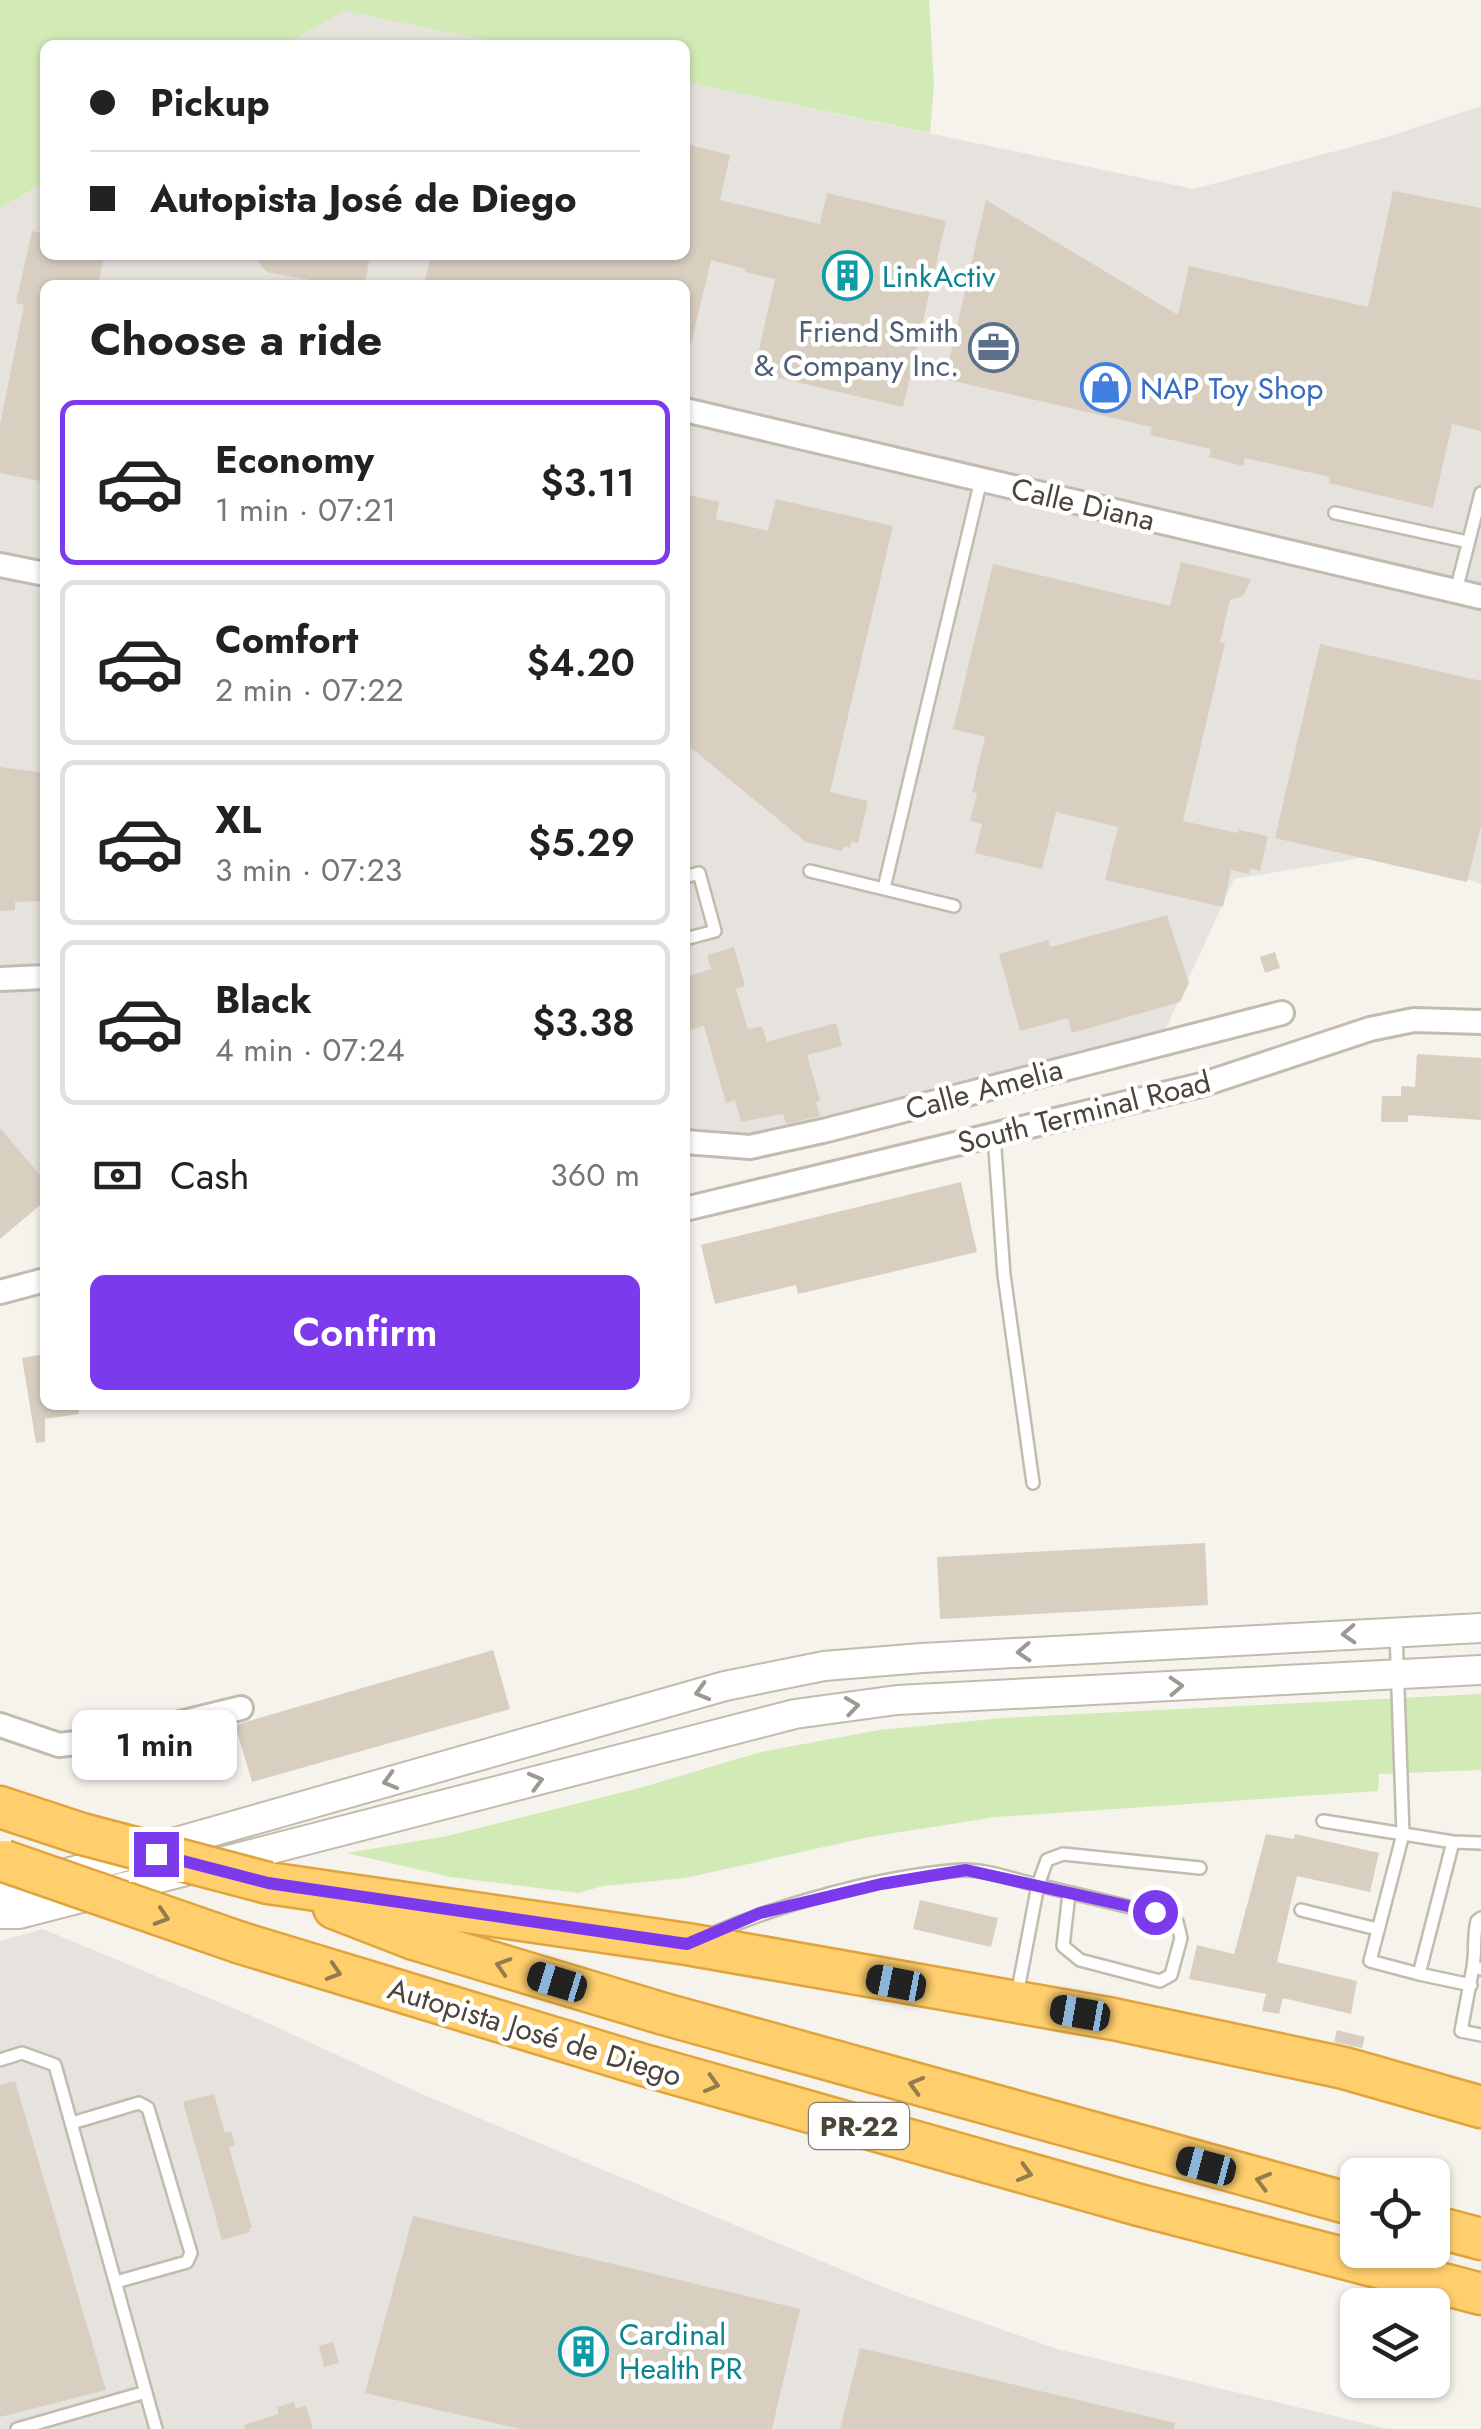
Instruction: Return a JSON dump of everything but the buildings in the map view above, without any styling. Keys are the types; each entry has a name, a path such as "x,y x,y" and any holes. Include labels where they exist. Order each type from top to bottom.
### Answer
{"highway":[{"name":"Autopista José de Diego","path":"0,1807 82,1834 268,1883 414,1939 664,2014 1340,2201"},
{"name":"Autopista José de Diego","path":"1,1871 774,2102 1139,2205 1481,2294"},
{"name":"Autopista José de Diego","path":"268,1883 687,1944 1113,2019 1344,2068 1481,2108"},
{"path":"1450,2231 1481,2239"}],"street":[{"name":"Calle Diana","path":"690,411 1481,597"},
{"path":"0,565 40,573"},
{"path":"0,979 40,977"},
{"name":"Calle Amelia","path":"690,1142 750,1146 808,1134 1282,1014"},
{"name":"South Terminal Road","path":"690,1208 1201,1085 1370,1029 1414,1020 1481,1022"},
{"path":"0,1292 40,1281"},
{"path":"1,1871 784,1672 922,1658 1481,1628"},
{"path":"0,1914 38,1909 795,1714 898,1700 1481,1670"},
{"path":"0,1725 60,1745 118,1738 241,1708"}],"lane":[{"path":"884,888 981,480"},
{"path":"1456,592 1481,493"},
{"path":"1335,513 1468,542"},
{"path":"810,870 954,906"},
{"path":"690,876 699,873 715,931 690,938"},
{"path":"994,1135 1004,1274 1033,1483"},
{"path":"1396,1632 1403,1834 1370,1961 1471,1985"},
{"path":"1323,1821 1452,1842 1481,1843"},
{"path":"1419,1974 1452,1842"},
{"path":"1015,2002 1038,1885 1047,1860 1063,1854 1200,1868"},
{"path":"687,1944 760,1913 881,1884 966,1870 1155,1912 1177,1922 1181,1938 1171,1974 1160,1980 1080,1960 1063,1946 1069,1894"},
{"path":"1301,1910 1377,1929"},
{"path":"1481,1918 1472,1940 1478,1949 1477,1968 1460,2031 1481,2035"},
{"path":"0,2060 22,2053 55,2065 156,2429"},
{"path":"72,2124 139,2103 148,2108 190,2253 187,2262 116,2282"},
{"path":"17,2429 146,2392"}],"shaded area":[{"path":"344,11 485,40 294,40"},
{"path":"690,83 1194,189 1384,138 1481,106 1481,884 1391,853 1234,879 1162,1037 781,1135 690,1133 690,280 40,280 40,1203 0,1237 0,208 40,185 40,260 690,260"},
{"path":"43,1929 259,2019 424,2095 888,2289 1057,2349 1388,2429 0,2429 0,1941"}],"green space":[{"path":"0,0 929,0 934,84 930,133 690,83 690,40 485,40 344,11 294,40 40,40 40,185 0,208"},
{"path":"1481,1694 1481,1770 1379,1774 1378,1791 996,1817 869,1837 685,1878 603,1886 578,1893 450,1877 347,1853 447,1836 636,1789 761,1752 879,1730 1003,1718"}],"place":[{"name":"LinkActiv","path":"847,276"},
{"name":"Friend Smith & Company Inc.","path":"994,348"},
{"name":"NAP Toy Shop","path":"1105,388"},
{"name":"Cardinal Health PR","path":"584,2351"}],"route":[{"path":"156,1854 268,1883 687,1944 760,1913 881,1884 966,1870 1155,1912"}]}
